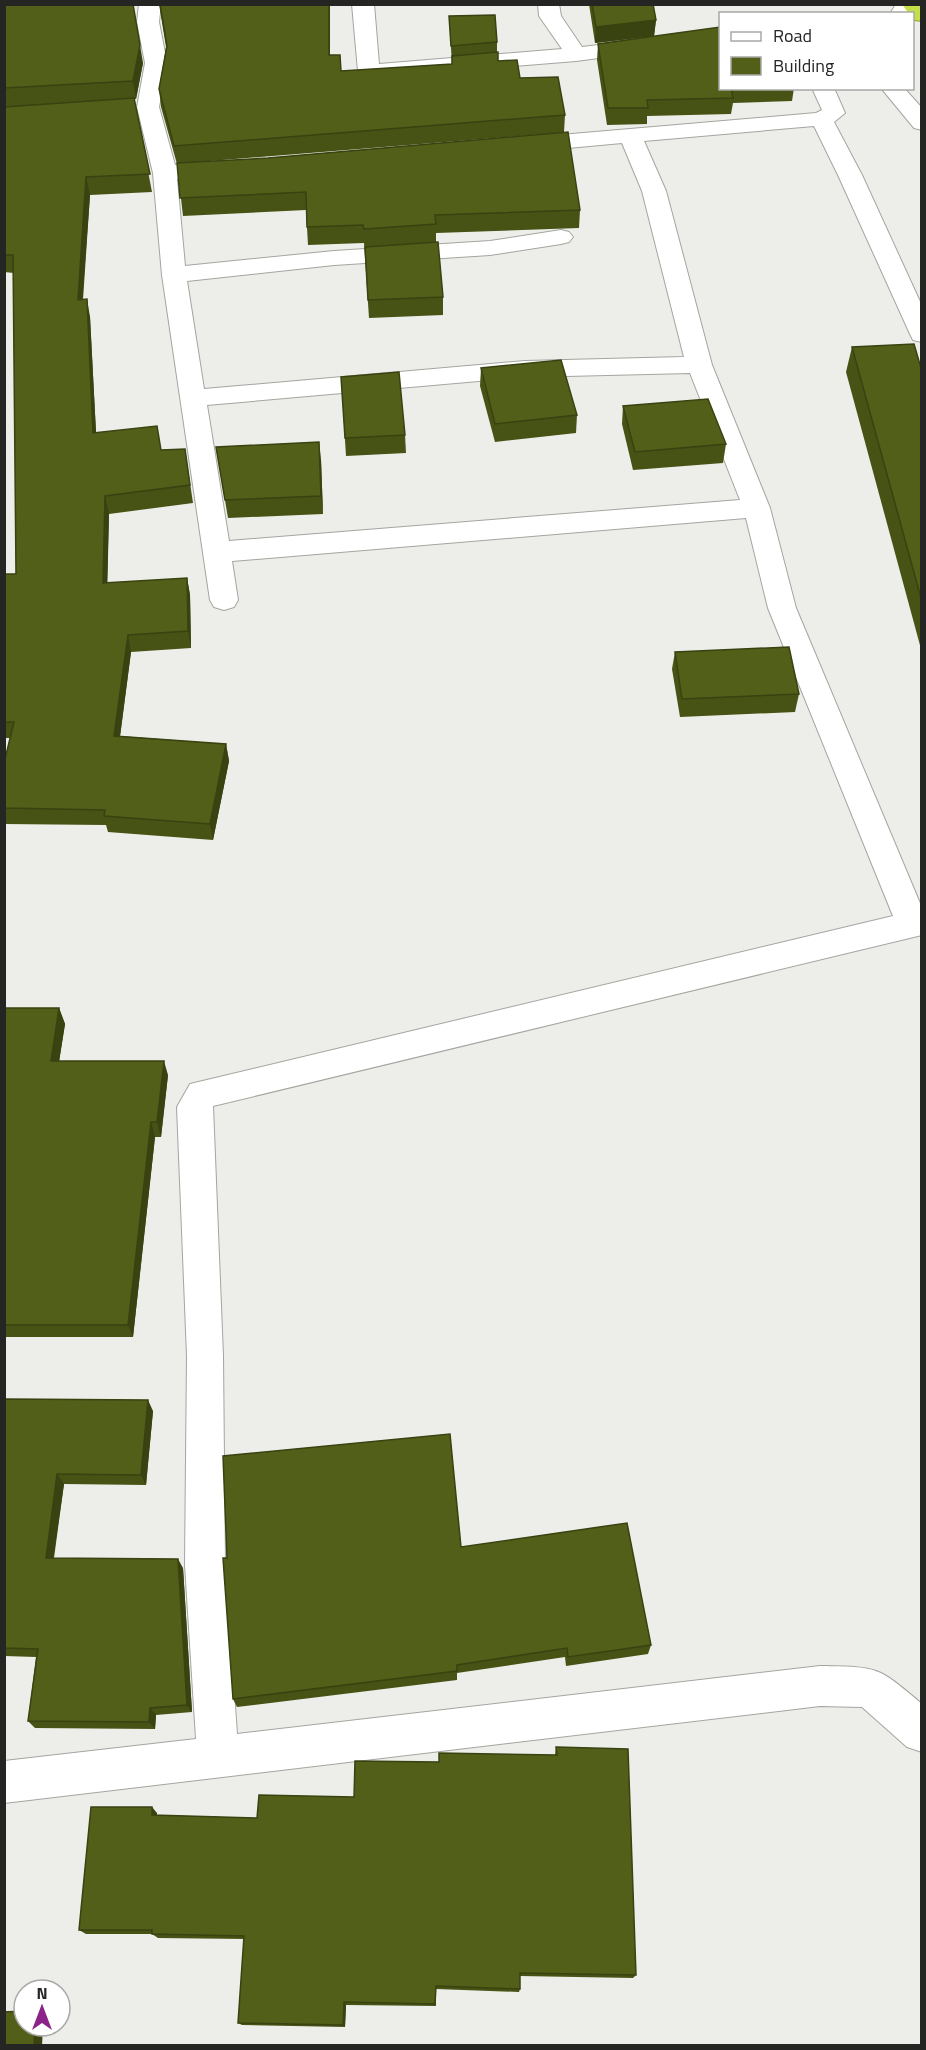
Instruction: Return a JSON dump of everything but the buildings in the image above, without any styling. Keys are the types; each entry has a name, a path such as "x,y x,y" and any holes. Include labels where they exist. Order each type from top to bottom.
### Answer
{"highway":[{"path":"912,4 921,15"}],"street":[{"path":"363,4 369,71 576,54 719,36"},
{"path":"548,4 550,16 576,54"},
{"path":"171,5 150,5 148,22 156,63 136,108 165,172 174,275 224,600"},
{"path":"500,147 820,119 834,113 825,90"},
{"path":"894,90 921,123"},
{"path":"820,119 850,175 921,334"},
{"path":"218,1757 205,1565 205,1356 194,1107 202,1094 917,922 782,608 757,508 699,365 654,191 630,136"},
{"path":"165,172 246,168"},
{"path":"174,275 334,258 490,248 561,237"},
{"path":"193,398 525,369 699,365"},
{"path":"217,552 757,508"},
{"path":"4,1782 820,1686 870,1687 921,1732"}]}
